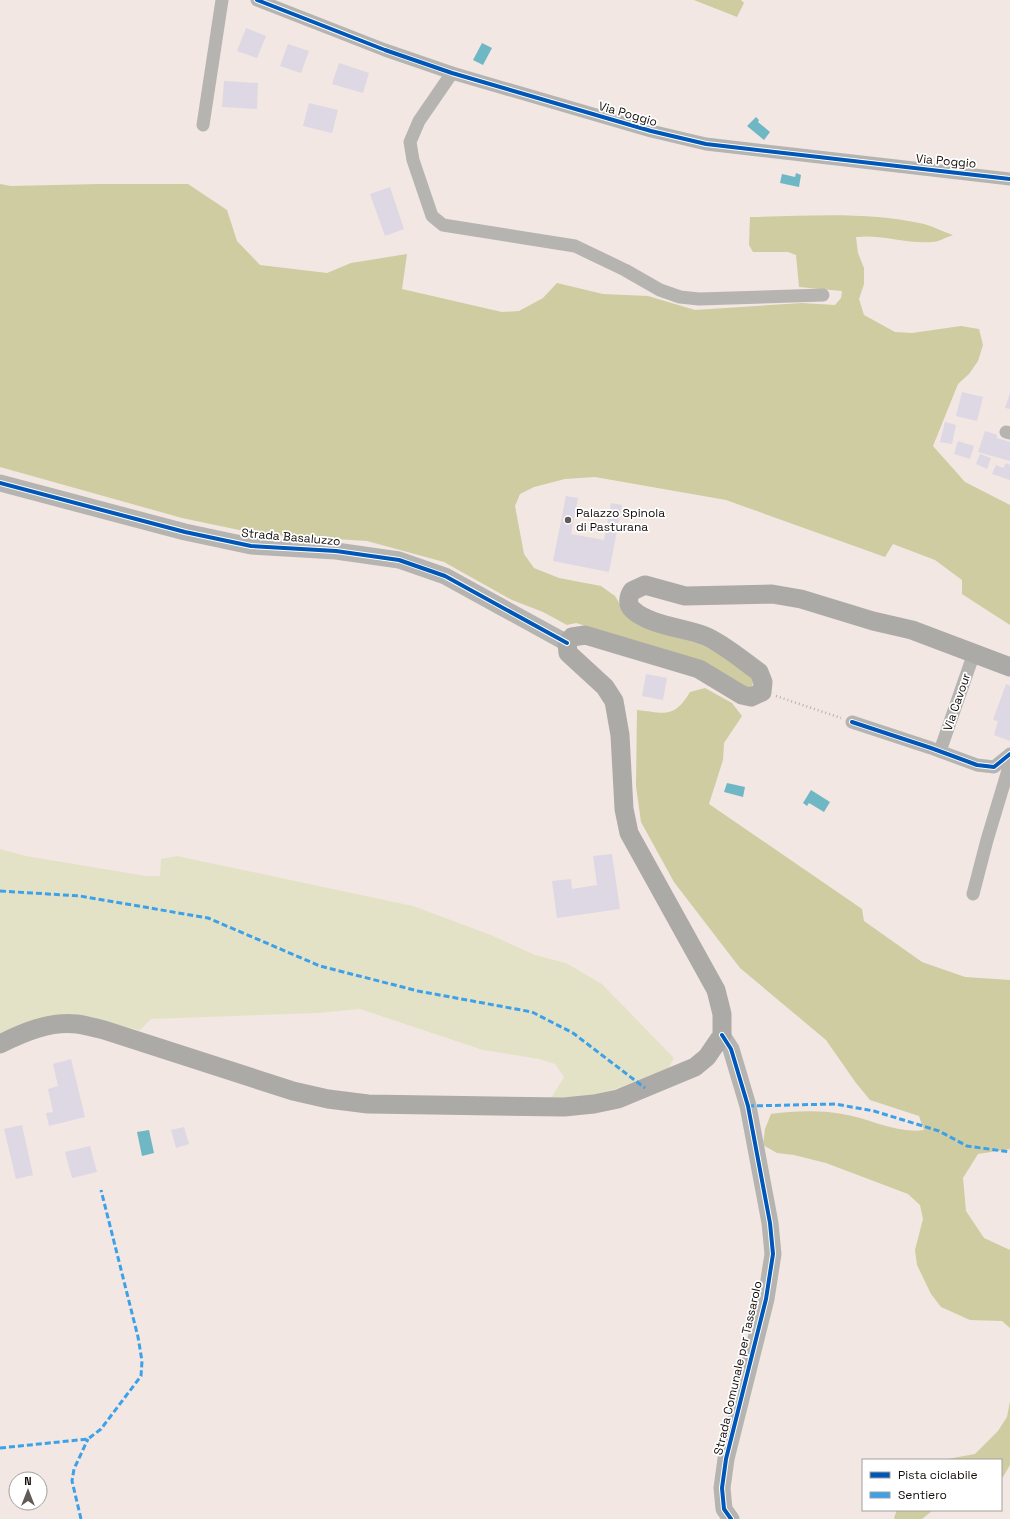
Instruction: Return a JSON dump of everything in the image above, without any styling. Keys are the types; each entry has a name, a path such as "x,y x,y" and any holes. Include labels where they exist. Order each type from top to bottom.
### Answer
{"main road":[{"path":"0,1044 21,1034 48,1025 76,1024 104,1030 293,1091 328,1099 368,1104 564,1107 594,1104 618,1099 695,1067 707,1057 722,1035 722,1014 716,990 629,833 624,809 620,735 614,701 606,687 568,653 567,643 572,638 585,635 699,669 742,695 751,697 762,692 763,682 759,672 720,644 706,637 649,620 634,612 629,604 630,595 632,591 640,586 645,586 685,596 772,594 801,599 912,630 1010,667"}],"street":[{"path":"204,125 222,0"},
{"name":"Via Poggio","path":"257,0 385,50 452,73 651,131 706,144 938,172 974,174 1010,179"},
{"path":"452,73 419,121 410,142 414,160 432,216 443,225 575,246 625,270 660,290 680,297 699,299 823,295"},
{"name":"Strada Basaluzzo","path":"0,483 185,532 251,546 336,551 400,560 445,576 567,643"},
{"name":"Via Cavour","path":"940,751 974,653"},
{"path":"852,722 940,751 977,765 994,767 1010,755"},
{"path":"973,894 987,840 1009,767 1010,755"},
{"name":"Strada Comunale per Tassarolo","path":"722,1035 731,1050 748,1106 770,1223 773,1254 766,1299 726,1459 722,1488 724,1509 731,1519"}],"path":[{"path":"762,692 852,722"}],"shaded area":[{"path":"694,0 741,0 744,3 737,17"},
{"path":"0,184 11,186 188,184 227,210 237,241 260,265 327,273 351,263 407,254 402,289 502,312 519,311 543,298 557,283 603,294 648,296 695,310 802,303 835,305 841,298 842,291 799,287 796,255 788,252 753,252 749,245 750,217 838,215 881,217 924,224 953,235 932,242 913,242 866,236 856,237 858,253 864,268 864,284 859,299 864,315 895,332 912,333 961,326 979,329 983,345 978,361 969,374 958,384 933,446 965,482 1010,505 1010,625 962,594 962,580 935,560 893,544 885,557 726,500 595,477 565,479 534,487 520,494 515,506 524,554 534,568 559,578 601,586 615,596 626,614 645,627 699,644 724,655 751,675 754,682 751,687 746,688 663,649 576,623 567,625 543,612 512,600 444,562 367,541 258,534 182,518 0,467"},
{"path":"705,688 732,703 742,716 724,743 723,760 709,804 862,909 864,921 922,962 965,977 1010,980 1010,1149 978,1154 963,1178 966,1211 984,1238 1010,1250 1010,1328 1002,1321 970,1320 941,1307 931,1294 917,1265 915,1250 923,1219 920,1205 908,1194 826,1163 794,1155 777,1153 763,1145 765,1129 771,1114 780,1113 806,1111 833,1113 852,1116 903,1130 924,1130 919,1116 870,1100 856,1083 826,1040 740,968 674,882 641,822 636,786 637,710 662,713 668,712 679,707 690,692"},
{"path":"0,849 26,856 146,876 160,876 161,859 177,856 413,906 491,935 535,955 566,963 602,984 674,1058 668,1069 610,1091 581,1097 551,1098 564,1077 555,1064 539,1059 483,1050 360,1009 318,1013 151,1019 140,1030 96,1021 0,1034"},
{"path":"1010,1401 1010,1465 1003,1477 1002,1459 948,1459 975,1454 998,1431 1007,1417"},
{"path":"897,1511 932,1511 922,1519 894,1518"}],"water":[{"path":"482,43 492,48 483,65 473,60"},
{"path":"756,117 759,120 758,122 770,132 764,140 747,126"},
{"path":"796,173 801,175 799,187 780,183 782,174 795,177"},
{"path":"727,783 745,787 743,797 724,792"},
{"path":"811,790 830,802 824,812 809,803 807,806 803,803"},
{"path":"149,1130 154,1153 142,1156 137,1132"}],"building":[{"path":"246,28 266,36 257,58 237,51"},
{"path":"288,44 309,51 301,73 280,66"},
{"path":"339,63 369,73 363,93 332,84"},
{"path":"224,81 258,83 257,109 222,107"},
{"path":"309,103 338,110 332,133 303,126"},
{"path":"390,187 404,229 385,236 370,194"},
{"path":"962,392 983,397 977,421 956,416"},
{"path":"1010,393 1010,409 1005,408"},
{"path":"945,422 956,425 952,444 940,442"},
{"path":"985,431 997,435 997,438 1010,442 1010,461 978,452"},
{"path":"958,441 974,446 970,459 954,454"},
{"path":"980,454 991,458 987,469 976,464"},
{"path":"1006,463 1010,465 1010,480 992,474 996,465 1003,468"},
{"name":"Palazzo Spinola di Pasturana","path":"566,496 578,498 571,534 604,540 611,503 622,505 609,572 553,561"},
{"path":"646,674 667,678 663,700 642,696"},
{"path":"1006,684 1010,686 1010,741 994,735 998,721 993,720"},
{"path":"612,854 620,909 557,918 552,881 571,879 572,889 597,885 593,856"},
{"path":"71,1059 85,1117 49,1126 46,1113 53,1112 48,1089 58,1086 53,1064"},
{"path":"22,1125 33,1175 16,1179 4,1129"},
{"path":"184,1127 189,1144 176,1148 171,1130"},
{"path":"90,1146 97,1172 72,1178 65,1152"}],"marked path":[{"path":"0,891 80,896 208,918 320,966 418,991 532,1012 573,1033 645,1088"},
{"path":"748,1106 835,1104 874,1111 939,1131 967,1146 1010,1152"},
{"path":"0,1448 88,1439 101,1429 141,1376 142,1361 138,1337 101,1190"},
{"path":"81,1519 72,1481 74,1469 88,1439"}],"cycle path":[{"path":"257,0 385,50 452,73 651,131 706,144 1010,179"},
{"path":"0,483 185,532 251,546 336,551 399,560 445,576 567,643"},
{"path":"852,722 977,765 994,767 1010,754"},
{"path":"722,1035 731,1049 748,1106 770,1223 773,1254 766,1299 726,1459 722,1488 724,1509 731,1519"}],"place":[{"name":"Palazzo Spinola di Pasturana","path":"568,520"}]}
